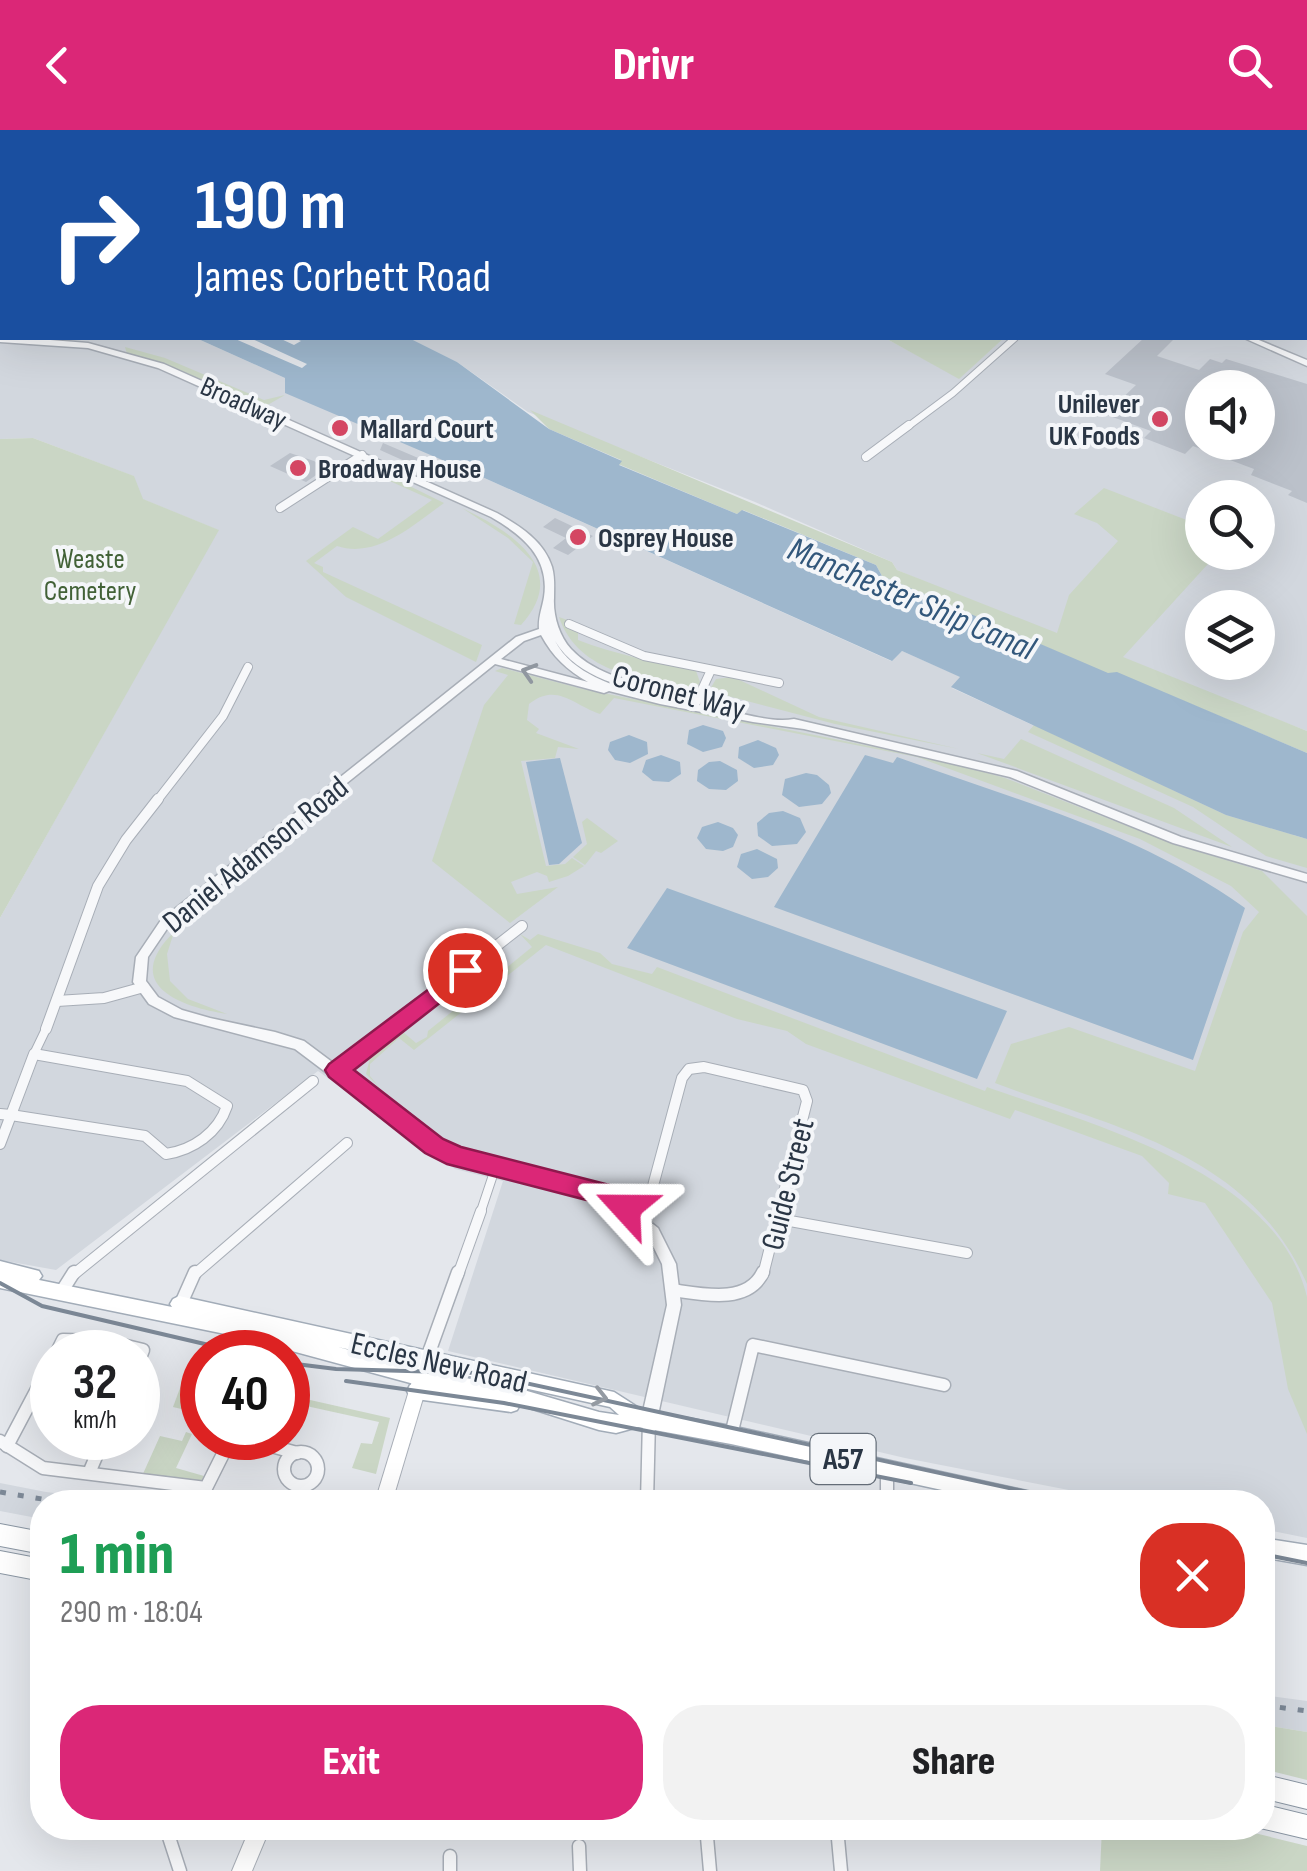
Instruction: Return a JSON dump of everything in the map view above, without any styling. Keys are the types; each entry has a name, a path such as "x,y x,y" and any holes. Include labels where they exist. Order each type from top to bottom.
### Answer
{"highway":[{"path":"0,1536 30,1542"},
{"path":"0,1562 30,1568"},
{"path":"1275,1789 1307,1798"},
{"path":"1275,1819 1307,1827"}],"main road":[{"name":"Eccles New Road","path":"0,1269 64,1286 427,1358 614,1400 643,1419"},
{"name":"Eccles New Road","path":"0,1280 64,1286"},
{"name":"Eccles New Road","path":"179,1310 418,1384 517,1396 608,1422 643,1419 731,1435 983,1490"},
{"path":"387,1490 427,1358"},
{"path":"1275,1549 1307,1555"},
{"path":"242,1871 255,1840"}],"street":[{"name":"Broadway","path":"26,340 106,352"},
{"name":"Broadway","path":"39,340 106,352 173,371 494,515 527,536 542,553 549,571 548,604"},
{"path":"866,458 954,393 1013,340"},
{"path":"1258,340 1307,363"},
{"path":"280,508 362,455"},
{"name":"Coronet Way","path":"548,604 549,628 559,656 580,673 632,694 696,703 1012,774 1204,848 1307,878"},
{"path":"570,624 603,644 778,682"},
{"name":"Coronet Way","path":"549,628 576,660 626,682 696,703"},
{"name":"Daniel Adamson Road","path":"144,987 140,971 144,954 166,923 520,639 549,628"},
{"path":"562,681 580,673 576,660"},
{"path":"495,661 562,681 632,694"},
{"path":"0,1144 4,1115 58,1002 98,886 126,840 223,716 248,667"},
{"path":"696,703 711,670"},
{"path":"337,1070 522,926"},
{"path":"58,1002 104,998 144,987 174,1015 287,1039 337,1070 434,1146 495,1169 604,1194 635,1216 653,1232 669,1264 674,1306 643,1419 650,1490"},
{"path":"4,1115 145,1136 166,1154 184,1153 225,1119 227,1106 187,1080 34,1054"},
{"name":"Guide Street","path":"635,1216 650,1198 682,1078 689,1069 704,1067 803,1090 807,1100 762,1278 751,1290 730,1297 672,1290"},
{"path":"64,1286 75,1271 313,1081"},
{"path":"179,1310 197,1269 347,1143"},
{"path":"427,1358 495,1169"},
{"path":"779,1219 967,1253"},
{"path":"731,1435 753,1344 944,1385"},
{"path":"30,1398 3,1444 43,1468 206,1488 221,1460"},
{"path":"88,1473 94,1460"},
{"path":"887,1468 887,1490"},
{"path":"170,1840 180,1871"},
{"path":"707,1840 710,1871"},
{"path":"837,1840 841,1871"},
{"path":"579,1846 580,1871"}],"shaded area":[{"path":"0,340 200,340 285,378 345,417 455,465 454,472 471,472 891,661 902,651 961,677 952,688 1196,799 1307,839 1307,1538 1275,1531 1275,1490 1069,1490 905,1458 448,1351 503,1181 455,1169 318,1071 56,1270 0,1260 0,918 218,530 142,499 133,476 33,438 0,439"},
{"path":"413,340 889,340 959,378 1002,340 1307,340 1307,731 975,603 755,502 528,412 457,362"},
{"path":"0,1483 36,1490 30,1490 30,1517 0,1511"},
{"path":"1275,1697 1307,1701 1307,1732 1275,1727"}],"green space":[{"path":"889,340 1002,340 959,379"},
{"path":"125,347 165,358 264,400 285,395 264,407 176,369 127,354"},
{"path":"530,410 892,562 897,570 1057,633 1069,595 1118,541 1097,523 1074,514 1104,488 1185,519 1185,570 1202,570 1123,657 1307,731 1307,753 1117,673 1108,674 882,576 876,565 743,510 737,514 618,464 621,460 549,429"},
{"name":"Weaste Cemetery","path":"33,438 134,476 143,499 219,530 0,918 0,439"},
{"path":"363,463 444,503 394,538 366,548 337,546 314,563 323,567 323,572 482,645 476,662 346,597 306,561 353,527 378,539 432,500 354,465"},
{"path":"462,508 515,540 528,553 537,569 540,586 535,605 521,625 514,624 533,562 508,538"},
{"path":"559,617 570,621 565,625 578,633 578,640 696,671 700,682 696,689 656,682 598,663 569,636"},
{"path":"502,668 583,689 940,760 1005,778 1173,844 1262,871 1307,916 1307,1284 1282,1240 1251,1204 1215,1175 1132,1132 995,1083 1011,1044 1069,1027 1195,1071 1243,932 1259,912 1231,886 1140,839 917,757 614,698 600,714 565,697 548,695 529,704 527,720 539,729 536,733 579,749 558,747 555,758 521,761 546,866 565,864 572,858 584,866 549,882 547,876 537,872 511,882 517,894 558,887 510,923 432,861 484,705 508,675 495,671"},
{"path":"733,677 819,717 959,749 835,724 709,691 716,679"},
{"path":"1034,725 1226,815 1307,839 1307,868 1266,856 1193,807 1028,732"},
{"path":"1021,739 1174,808 1232,847 977,753 1004,759"},
{"path":"587,818 618,841 601,853 596,851 585,865 573,857 587,844 582,822"},
{"path":"174,932 167,954 170,981 188,999 227,1014 176,999 155,979 153,966 159,950"},
{"path":"520,934 530,940 538,934 600,953 612,964 652,974 657,967 985,1091 987,1087 1077,1118 1175,1159 1220,1185 1259,1216 1289,1253 1307,1297 1307,1434 1288,1389 1272,1303 1205,1203 1168,1194 1169,1183 1142,1156 1015,1110 1010,1119 806,1044 787,1031 737,1019 546,945 414,1050 399,1038 370,1064 370,1076 380,1088 366,1074 370,1058 403,1032 416,1043 427,1037 428,1031 532,947"},
{"path":"180,1388 180,1409 173,1407"},
{"path":"310,1400 390,1418 376,1474 352,1468 361,1443 372,1444 379,1422 310,1407"},
{"path":"160,1436 180,1441 176,1468 204,1476 201,1484 142,1476 149,1460 160,1460"},
{"path":"1275,1727 1307,1732 1307,1780 1275,1772"},
{"path":"1275,1838 1307,1846 1307,1871 1100,1871 1101,1840"}],"water":[{"name":"Manchester Ship Canal","path":"200,340 238,340 302,368 307,364 254,340 283,340 294,345 299,340 413,340 457,362 549,429 622,461 619,465 876,565 882,576 1307,753 1307,839 1226,815 951,687 960,677 902,651 892,661 471,472 454,472 454,465 285,393 285,378"},
{"path":"703,725 723,731 726,738 722,747 703,752 687,744 689,730"},
{"path":"629,735 647,742 648,754 630,763 615,760 608,750 610,742"},
{"path":"758,740 776,748 779,755 773,765 754,768 738,758 739,747"},
{"path":"661,755 680,762 681,774 669,782 653,781 642,772 646,760"},
{"path":"865,755 893,763 897,757 1077,820 1163,859 1245,908 1193,1060 774,907"},
{"path":"560,758 582,843 559,864 549,865 526,762"},
{"path":"720,761 737,770 738,781 726,790 709,789 697,781 698,770 709,762"},
{"path":"806,773 817,775 829,785 831,793 822,804 799,807 782,795 785,779"},
{"path":"783,811 800,818 806,832 797,844 772,846 758,836 757,823 769,813"},
{"path":"718,822 733,828 738,835 733,847 723,851 706,849 697,838 702,827"},
{"path":"757,849 777,859 778,868 768,877 752,879 737,867 741,854"},
{"path":"667,888 1007,1011 977,1079 627,948"}],"building":[{"name":"Unilever UK Foods","path":"1142,340 1173,340 1157,356 1199,370 1185,370 1185,454 1144,438 1151,431 1096,411 1106,402 1115,405 1136,385 1105,374"},
{"name":"Unilever UK Foods","path":"1210,359 1222,363 1226,359 1262,370 1199,370"},
{"name":"Unilever UK Foods","path":"1275,374 1307,384 1307,503 1288,495 1292,491 1275,484 1275,480 1251,475 1254,469 1230,460 1275,460"},
{"path":"383,443 446,470 438,476 380,450"},
{"name":"Broadway House","path":"290,453 325,469 306,482 270,466"},
{"name":"Osprey House","path":"555,518 593,536 568,555 553,548 566,538 543,527"}],"tram line":[{"path":"0,1283 42,1306 180,1338"},
{"path":"310,1366 479,1373 1018,1490"},
{"path":"346,1381 504,1403 911,1483"},
{"path":"1275,1557 1307,1563"}],"railway":[{"path":"0,1492 30,1497"},
{"path":"1275,1707 1307,1711"}],"place":[{"name":"Unilever UK Foods","path":"1160,419"},
{"name":"Mallard Court","path":"340,428"},
{"name":"Broadway House","path":"298,468"},
{"name":"Osprey House","path":"578,537"}],"route":[{"path":"465,970 337,1070 434,1146 495,1169 604,1194 626,1208"}]}
